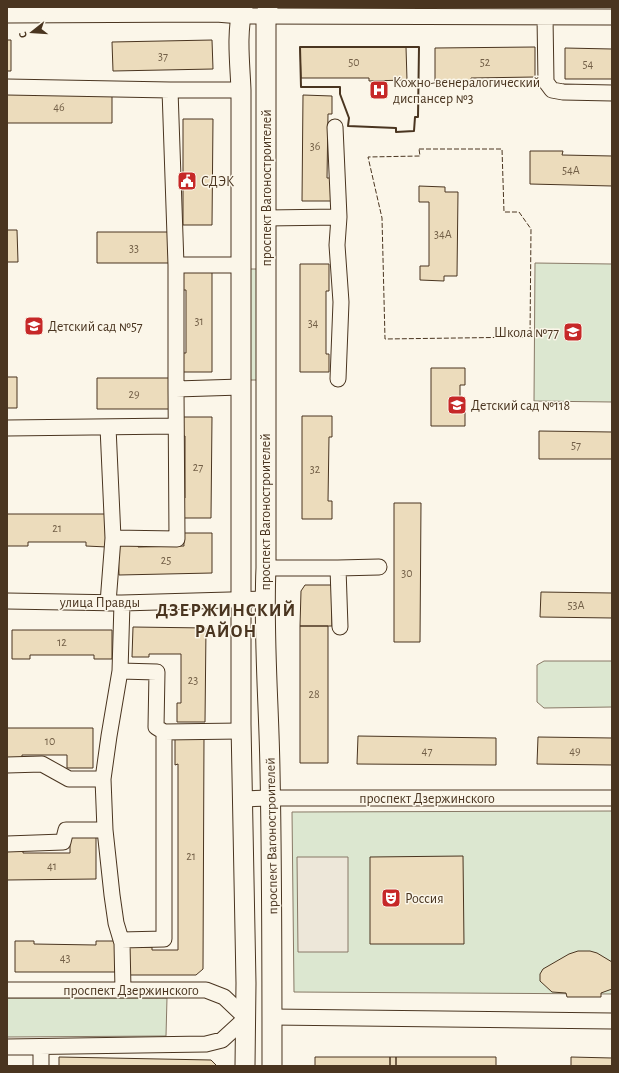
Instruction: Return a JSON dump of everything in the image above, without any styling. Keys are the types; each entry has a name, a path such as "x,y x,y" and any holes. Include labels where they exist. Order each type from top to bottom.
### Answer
{"main road":[{"name":"проспект Вагоностроителей","path":"242,11 240,41 240,265 242,799 246,1018 245,1066"},
{"name":"проспект Вагоностроителей","path":"267,11 265,599 270,764 272,1066"},
{"path":"246,1018 272,1017"}],"street":[{"path":"7,15 72,11 216,14 242,11 470,12 545,17 612,18"},
{"path":"545,17 546,82 552,90 563,92 612,93"},
{"path":"7,87 241,90"},
{"path":"113,538 177,539 176,265 170,90"},
{"path":"335,127 339,217 337,245 341,302 338,379"},
{"path":"266,218 339,217"},
{"path":"176,265 240,265"},
{"path":"176,388 241,387"},
{"path":"7,428 176,426"},
{"path":"108,427 115,603 120,671 103,779 105,830 116,923 122,943 123,990"},
{"path":"266,568 379,567"},
{"path":"338,568 340,627"},
{"name":"улица Правды","path":"7,601 115,603 265,599"},
{"path":"120,671 157,672 156,727 164,732 242,731"},
{"path":"121,940 164,939 164,732"},
{"path":"7,765 42,764 70,779 103,779"},
{"name":"проспект Дзержинского","path":"242,799 612,798"},
{"path":"7,844 63,842 66,830 105,830"},
{"name":"проспект Дзержинского","path":"7,990 206,990 224,997 246,1018"},
{"path":"272,1017 612,1021"},
{"path":"7,1047 206,1044 222,1040 246,1018"},
{"path":"41,1047 41,1066"}],"green space":[{"name":"Школа №77","path":"535,263 612,264 612,402 534,401"},
{"path":"247,269 258,269 257,380 247,380"},
{"path":"544,661 612,661 612,707 544,708 537,702 537,665"},
{"path":"612,811 612,994 294,992 292,812"},
{"path":"7,998 167,998 166,1036 7,1037"}],"shaded area":[{"path":"297,857 348,857 348,952 298,952"}],"building":[{"path":"7,40 11,40 11,71 7,71"},
{"path":"212,40 213,69 113,71 112,42"},
{"path":"300,47 406,47 407,80 369,81 369,78 301,78"},
{"path":"535,47 535,77 471,78 471,81 435,81 435,48"},
{"path":"565,48 612,49 612,79 565,79"},
{"path":"7,91 112,91 112,123 7,123"},
{"path":"303,95 332,96 332,114 328,114 327,178 331,178 331,201 302,201"},
{"path":"183,119 213,119 212,225 183,225"},
{"path":"530,151 563,151 562,155 612,156 612,186 530,184"},
{"path":"419,186 445,187 445,192 458,192 457,276 444,276 444,281 420,280 420,266 429,266 429,202 419,202"},
{"path":"7,230 17,230 18,262 7,262"},
{"path":"97,232 171,232 171,263 97,263"},
{"path":"300,264 329,264 329,291 326,291 326,354 329,354 329,372 300,372"},
{"path":"182,270 212,270 212,372 181,372 182,353 186,353 186,290 182,290"},
{"path":"431,368 465,368 465,385 460,385 460,410 465,410 465,426 431,426"},
{"path":"7,377 17,377 17,408 7,408"},
{"path":"97,378 171,378 171,409 97,409"},
{"path":"302,416 332,416 332,437 329,437 328,501 332,501 332,519 302,519"},
{"path":"181,417 212,417 211,518 181,518 181,498 185,498 185,436 181,436"},
{"path":"539,431 612,432 612,459 539,459"},
{"path":"394,503 421,503 420,642 394,642"},
{"path":"7,514 107,514 107,547 86,546 86,542 28,542 28,546 7,546"},
{"path":"183,533 212,533 212,573 119,575 118,544 138,543 138,547 184,546"},
{"path":"305,585 331,585 332,626 300,626 301,591"},
{"path":"541,592 612,593 612,618 540,617"},
{"path":"300,626 328,626 328,763 300,763"},
{"path":"133,627 206,628 205,722 177,722 177,703 181,703 181,654 149,654 149,657 132,657"},
{"path":"12,630 112,630 112,659 94,659 94,655 30,655 30,659 12,659"},
{"path":"7,728 93,728 93,768 67,768 67,755 22,755 22,758 7,758"},
{"path":"358,736 496,738 496,765 357,764"},
{"path":"175,737 204,737 203,969 196,975 127,975 127,947 152,947 152,950 178,950 178,764 175,765"},
{"path":"538,737 612,738 612,765 537,764"},
{"path":"70,837 96,837 96,879 7,880 7,850 23,850 23,853 70,853"},
{"path":"463,856 464,944 370,944 370,857"},
{"path":"15,941 34,941 34,944 96,945 96,941 115,941 115,972 15,972"},
{"path":"578,951 590,951 597,953 612,962 612,989 601,993 601,997 567,997 566,993 552,992 540,981 540,974 543,969 569,954"},
{"path":"59,1057 211,1060 217,1066 59,1066"},
{"path":"315,1057 390,1057 390,1066 315,1066"},
{"path":"390,1057 396,1057 396,1066 390,1066"},
{"path":"396,1057 496,1057 496,1066 396,1066"},
{"path":"571,1057 612,1058 612,1066 571,1066"}],"fence":[{"path":"419,149 502,149 504,212 519,212 531,229 530,337 385,339 382,218 368,157 420,156 419,149"}],"wall":[{"path":"300,47 419,47 418,117 415,117 414,131 396,132 396,128 348,126 349,118 340,94 340,87 301,87 300,47"}],"place":[{"name":"Кожно-венералогический диспансер №3","path":"379,90"},
{"name":"СДЭК","path":"187,181"},
{"name":"Детский сад №57","path":"34,326"},
{"name":"Школа №77","path":"573,332"},
{"name":"Детский сад №118","path":"457,405"},
{"name":"Россия","path":"391,898"}],"district":[{"name":"ДЗЕРЖИНСКИЙ РАЙОН","path":"226,620"}]}
